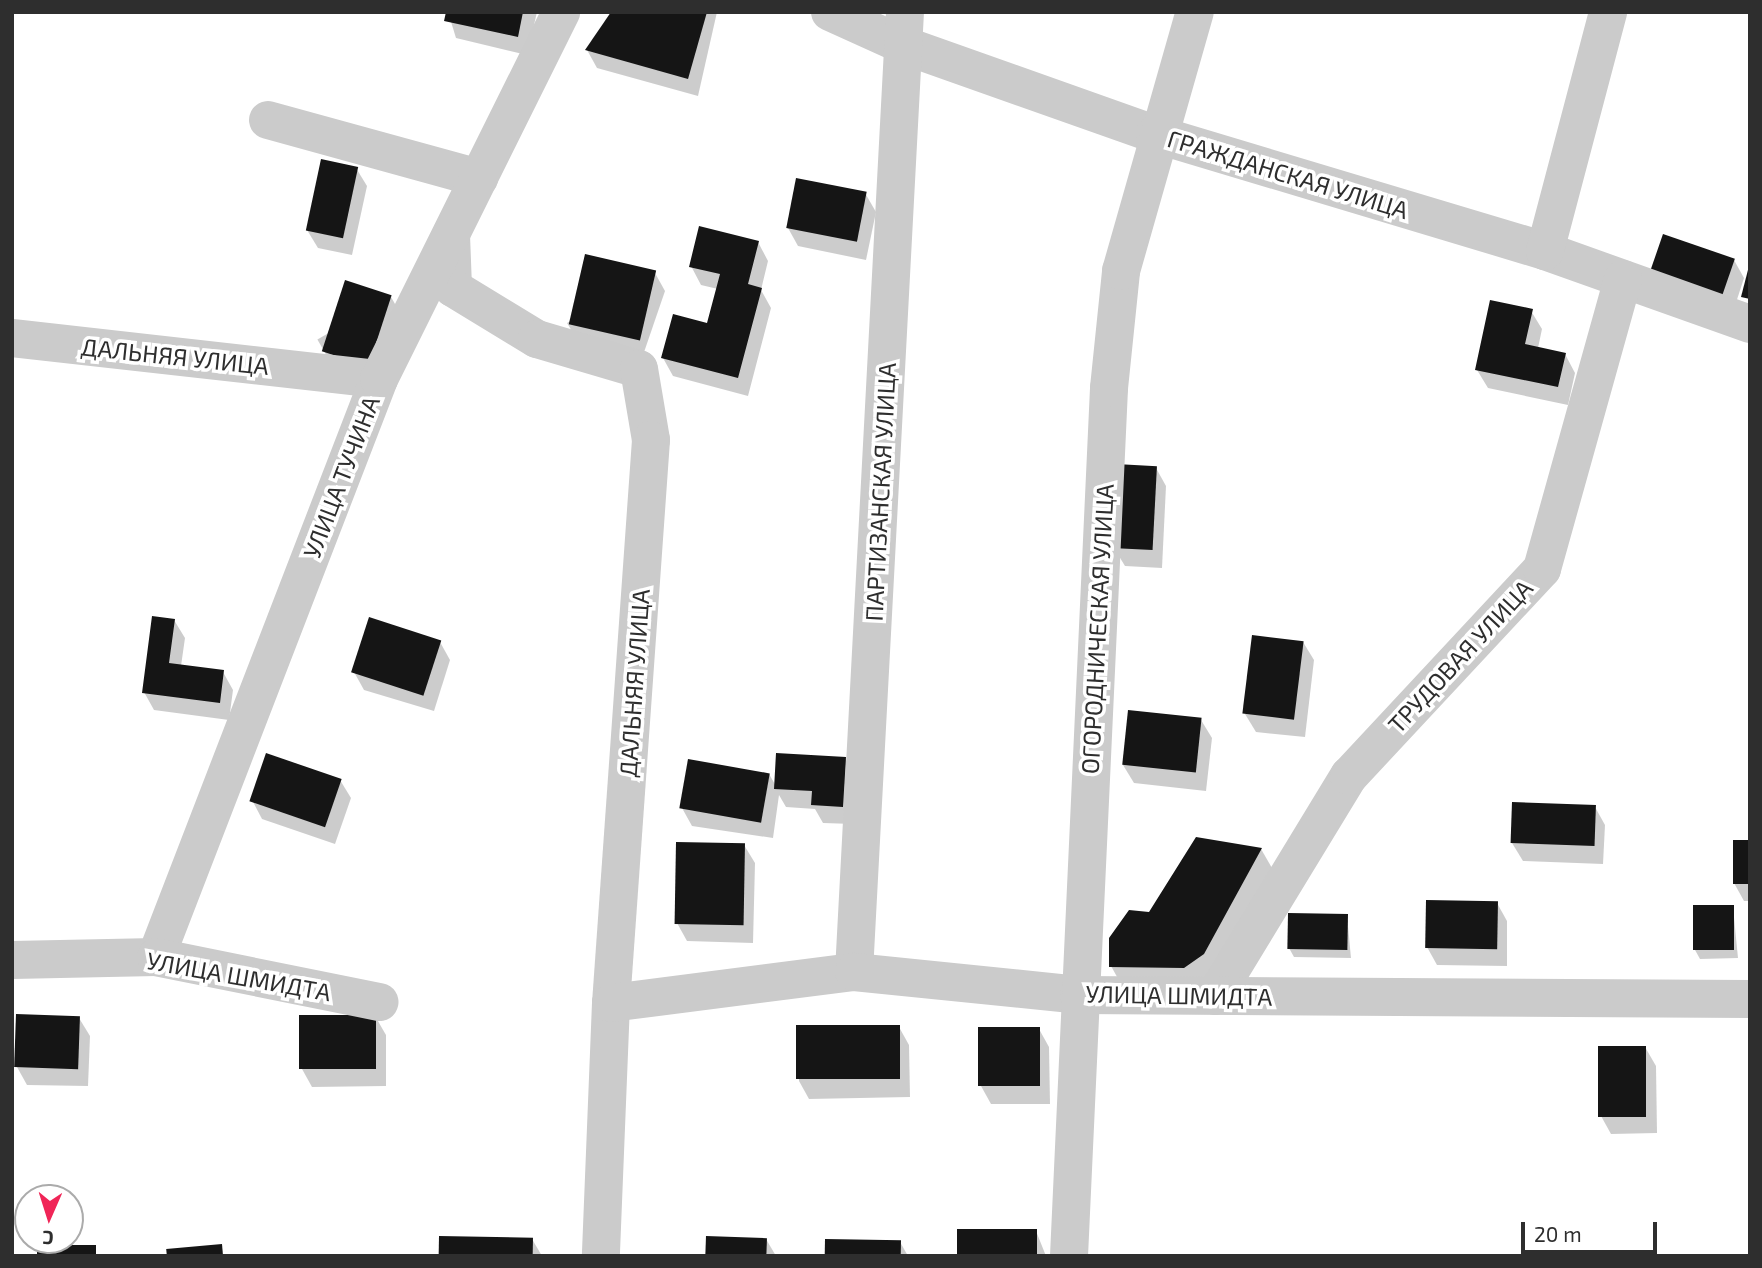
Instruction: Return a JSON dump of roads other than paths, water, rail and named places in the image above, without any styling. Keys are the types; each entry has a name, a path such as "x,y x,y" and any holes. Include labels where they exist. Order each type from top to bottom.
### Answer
{"street":[{"name":"УЛИЦА ТУЧИНА","path":"156,957 379,379 561,12"},
{"name":"ГРАЖДАНСКАЯ УЛИЦА","path":"830,12 904,29 1155,134 1545,251 1750,324"},
{"name":"ОГОРОДНИЧЕСКАЯ УЛИЦА","path":"1069,1256 1109,388 1121,271 1155,134 1195,12"},
{"path":"1545,251 1608,12"},
{"name":"ПАРТИЗАНСКАЯ УЛИЦА","path":"854,972 904,29"},
{"path":"268,120 479,178"},
{"name":"ДАЛЬНЯЯ УЛИЦА","path":"451,235 453,288 537,339 639,369 651,440 611,1003 601,1256"},
{"name":"ТРУДОВАЯ УЛИЦА","path":"1215,996 1349,776 1542,569 1623,279"},
{"name":"ДАЛЬНЯЯ УЛИЦА","path":"12,338 379,379"},
{"name":"УЛИЦА ШМИДТА","path":"12,960 156,957 380,1002"},
{"name":"УЛИЦА ШМИДТА","path":"611,1003 854,972 1079,995 1750,999"}]}
